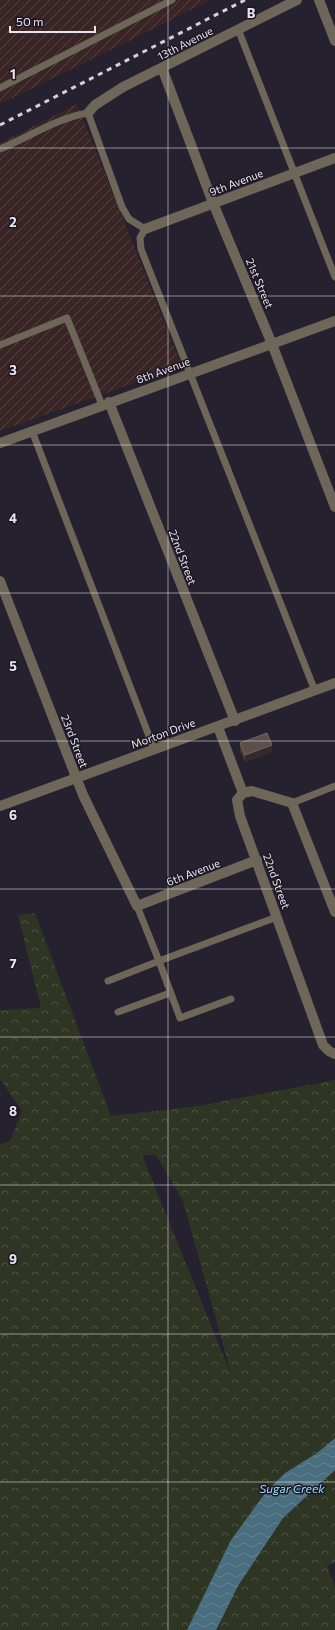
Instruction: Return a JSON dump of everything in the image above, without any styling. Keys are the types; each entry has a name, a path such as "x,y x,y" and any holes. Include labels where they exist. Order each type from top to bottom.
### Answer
{"street":[{"name":"13th Avenue","path":"88,113 95,105 123,87 297,0"},
{"path":"319,0 335,41"},
{"name":"21st Street","path":"162,68 213,204 272,344 335,506"},
{"name":"9th Avenue","path":"144,229 335,158"},
{"name":"8th Avenue","path":"0,443 335,321"},
{"name":"22nd Street","path":"105,404 234,721"},
{"name":"23rd Street","path":"0,581 76,778 137,906"},
{"name":"Morton Drive","path":"0,806 335,683"},
{"path":"218,727 243,793 252,791 292,803 335,912"},
{"name":"22nd Street","path":"243,793 237,800 238,807 323,1045 335,1054"},
{"name":"6th Avenue","path":"137,906 257,860"}],"lane":[{"path":"0,88 172,0"},
{"path":"238,29 335,277"},
{"path":"0,149 64,119 74,115 88,113 122,207 129,219 144,229 140,238 141,249 315,691"},
{"path":"0,345 67,318 105,404"},
{"path":"32,431 154,749"},
{"path":"292,803 335,786"},
{"path":"137,906 180,1018 231,999"},
{"path":"108,981 277,917"},
{"path":"118,1012 170,994"}],"shaded area":[{"path":"0,0 210,0 0,104"},
{"path":"77,104 182,366 0,431 0,143"}],"green space":[{"path":"35,913 111,1116 198,1106 335,1080 335,1562 327,1566 335,1587 335,1630 0,1630 0,1144 10,1141 22,1111 0,1079 0,1010 41,1008 18,915","holes":["142,1155 156,1155 183,1201 232,1377"]}],"water":[{"name":"Sugar Creek","path":"335,1438 335,1470 283,1518 238,1586 216,1630 187,1630 231,1540 266,1492 285,1473 317,1453"}],"building":[{"path":"267,733 272,745 245,755 240,743"}],"railway":[{"path":"0,125 245,0"}]}
